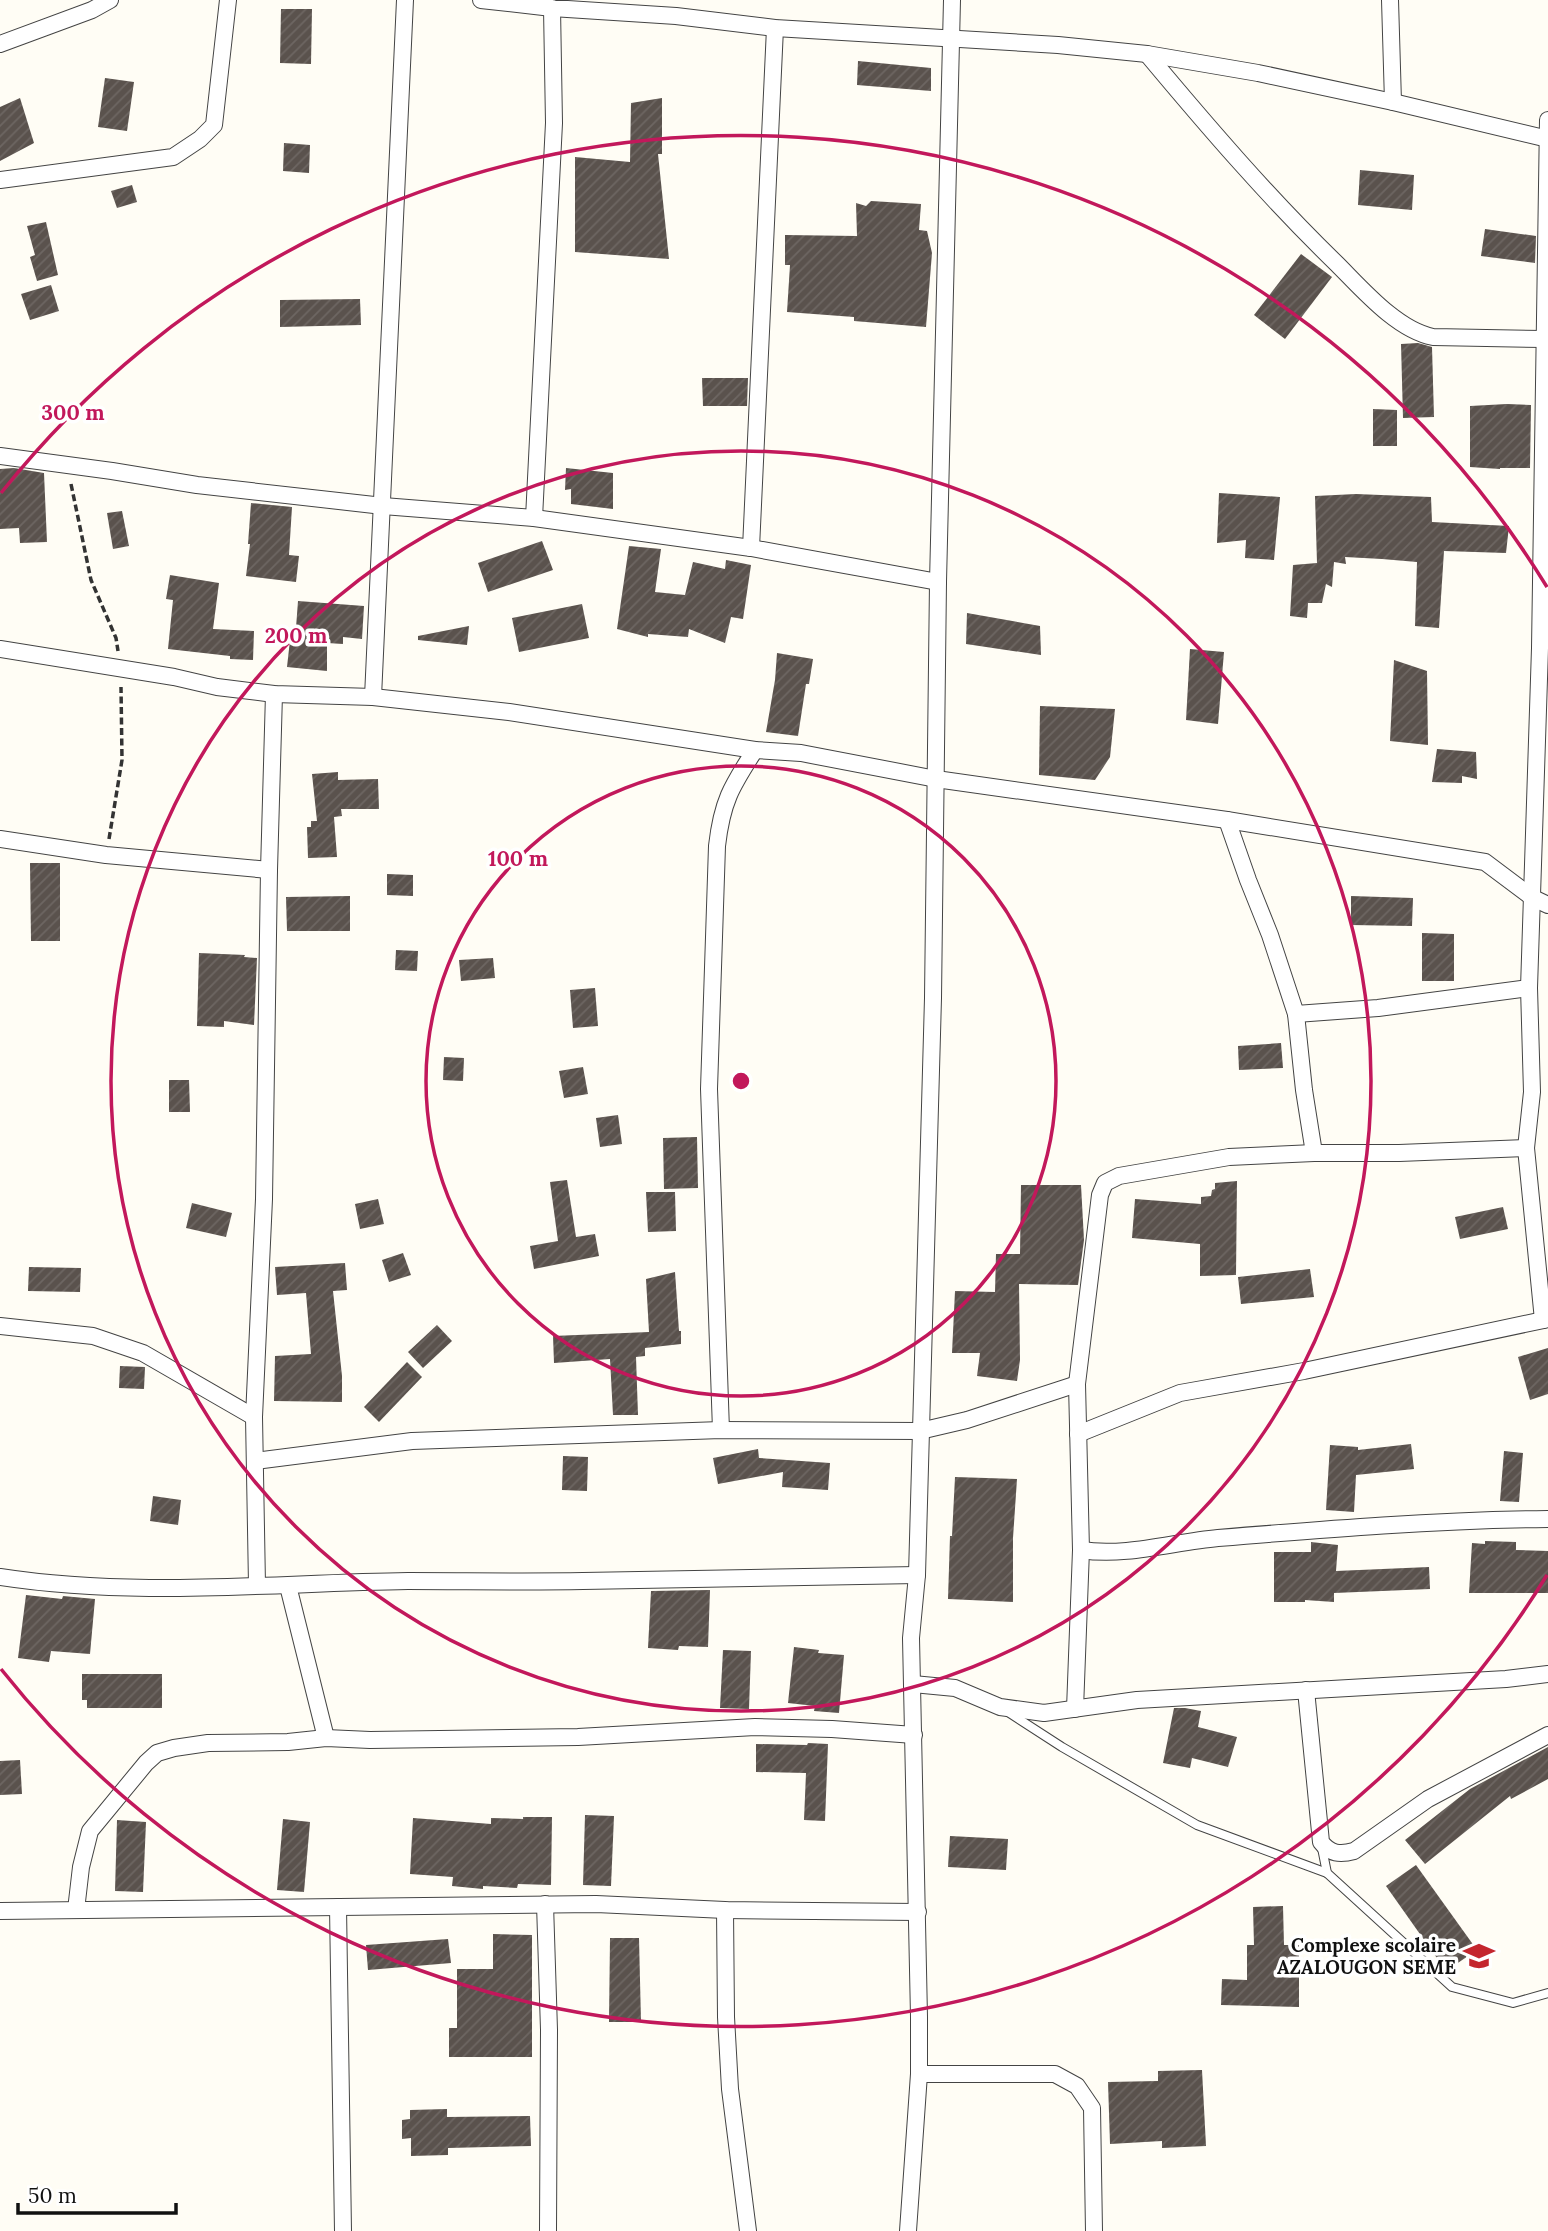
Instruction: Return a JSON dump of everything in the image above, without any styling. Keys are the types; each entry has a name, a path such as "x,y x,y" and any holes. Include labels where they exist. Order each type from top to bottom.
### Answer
{"street":[{"path":"0,44 92,10 110,0"},
{"path":"0,180 173,157 201,139 214,125 228,0"},
{"path":"373,698 405,0"},
{"path":"481,0 552,8 675,8 775,28 1058,45 1147,54 1258,73 1548,139"},
{"path":"908,2231 919,2074 911,1638 918,1574 933,984 938,582 952,0"},
{"path":"1390,0 1393,102"},
{"path":"534,518 554,123 552,8"},
{"path":"751,548 775,28"},
{"path":"1147,54 1224,146 1289,217 1397,320 1416,332 1433,337 1544,339"},
{"path":"1078,1434 1180,1393 1304,1371 1546,1319 1526,1148 1532,1092 1528,988 1540,901 1540,648 1548,120"},
{"path":"0,456 197,485 383,506 534,518 751,548 938,582"},
{"path":"0,649 174,677 217,687 274,694 373,698 509,712 755,750 802,753 936,779 1227,820 1485,862 1540,901"},
{"path":"257,1585 254,1417 264,1199 274,694"},
{"path":"721,1430 709,1089 716,860 721,816 732,786 755,750"},
{"path":"1227,820 1296,1014 1314,1153"},
{"path":"0,839 106,855 269,870"},
{"path":"1296,1014 1378,1007 1528,988"},
{"path":"1075,1709 1081,1550 1076,1384 1100,1195 1105,1183 1119,1176 1229,1157 1526,1148"},
{"path":"0,1326 93,1336 143,1353 254,1417"},
{"path":"255,1461 412,1441 721,1430 920,1431 967,1420 1076,1384"},
{"path":"1081,1550 1115,1551 1211,1539 1366,1526 1548,1519"},
{"path":"0,1577 102,1588 288,1586 406,1581 718,1580 918,1574"},
{"path":"288,1586 326,1738"},
{"path":"913,1684 955,1688 1000,1707 1044,1713 1137,1700 1506,1679 1548,1674"},
{"path":"1306,1690 1321,1842 1327,1850 1334,1853 1354,1851 1428,1799 1548,1735"},
{"path":"76,1910 81,1867 90,1830 157,1753 174,1748 208,1743 288,1742 326,1738 370,1740 578,1737 755,1727 914,1735"},
{"path":"545,1904 549,2030 548,2231"},
{"path":"0,1911 596,1904 725,1910 918,1912"},
{"path":"338,1907 343,2231"},
{"path":"725,1910 730,2089 748,2231"},
{"path":"919,2074 1055,2074 1077,2086 1092,2108 1094,2231"}],"lane":[{"path":"1000,1707 1062,1747 1197,1825 1327,1873 1451,1987 1513,2003 1548,1993"},
{"path":"1321,1842 1327,1873"}],"building":[{"path":"281,9 312,9 311,64 280,63"},
{"path":"858,61 931,68 931,91 857,85"},
{"path":"105,78 134,82 127,131 98,127"},
{"path":"20,98 34,143 0,161 0,107"},
{"path":"662,98 662,154 658,154 669,259 575,252 575,157 630,162 631,103"},
{"path":"284,143 310,145 309,173 283,171"},
{"path":"1360,170 1414,175 1412,210 1358,205"},
{"path":"132,185 137,202 117,208 111,191"},
{"path":"871,201 921,204 919,230 927,231 932,253 926,327 854,321 854,317 787,312 790,265 785,265 785,235 857,236 856,203 866,206"},
{"path":"46,222 58,275 37,281 30,257 35,255 27,226"},
{"path":"1485,229 1536,236 1535,263 1481,256"},
{"path":"1301,254 1332,277 1285,339 1254,315"},
{"path":"51,285 59,311 30,320 21,294"},
{"path":"360,299 361,325 280,327 280,300"},
{"path":"1418,343 1432,347 1434,417 1403,418 1401,344"},
{"path":"702,378 748,378 747,406 703,406"},
{"path":"1531,405 1530,468 1470,467 1470,406"},
{"path":"1373,409 1397,410 1397,446 1373,446"},
{"path":"14,468 44,473 47,542 20,543 19,528 0,529 0,469"},
{"path":"566,468 613,473 613,509 571,504 571,489 565,490"},
{"path":"1219,493 1280,497 1274,560 1245,558 1246,540 1217,543"},
{"path":"1356,494 1431,497 1432,522 1509,526 1506,553 1444,551 1439,628 1415,626 1417,562 1382,559 1345,557 1346,564 1334,562 1332,587 1326,584 1322,603 1308,603 1307,618 1290,616 1293,565 1317,563 1315,496"},
{"path":"251,503 292,507 289,555 299,556 296,582 246,576"},
{"path":"122,511 129,546 113,549 107,513"},
{"path":"542,541 553,570 488,592 478,563"},
{"path":"629,546 661,549 655,592 685,595 693,562 725,569 726,560 751,565 743,619 731,617 725,643 689,629 688,637 648,634 648,637 617,629"},
{"path":"170,575 219,583 213,629 254,631 253,660 168,649 173,600 166,599"},
{"path":"298,601 364,606 362,639 343,637 343,644 327,643 327,671 287,667 290,640 295,641"},
{"path":"582,604 589,638 519,652 512,618"},
{"path":"967,613 1040,626 1041,655 966,644"},
{"path":"469,626 467,645 418,640 418,636"},
{"path":"1190,649 1224,652 1218,724 1186,720"},
{"path":"777,653 813,659 798,736 766,732"},
{"path":"1394,660 1427,671 1428,745 1390,741"},
{"path":"1040,706 1115,709 1110,757 1095,780 1039,775"},
{"path":"1437,749 1476,752 1477,779 1462,776 1462,783 1432,782"},
{"path":"338,772 338,780 378,779 379,809 341,809 342,816 334,817 337,857 308,858 307,827 311,827 311,821 317,821 312,774"},
{"path":"30,863 60,863 60,941 31,941"},
{"path":"387,874 413,875 413,896 387,895"},
{"path":"350,896 350,931 287,931 286,897"},
{"path":"1351,896 1413,898 1412,926 1351,925"},
{"path":"1422,933 1454,934 1454,981 1422,981"},
{"path":"396,950 418,951 417,971 395,970"},
{"path":"199,953 257,958 254,1025 224,1021 224,1027 197,1026"},
{"path":"493,958 495,978 461,981 459,960"},
{"path":"595,988 598,1026 573,1028 570,990"},
{"path":"1281,1043 1283,1068 1239,1070 1238,1046"},
{"path":"444,1057 464,1058 463,1081 443,1080"},
{"path":"583,1067 588,1094 564,1098 559,1071"},
{"path":"169,1080 189,1080 190,1112 169,1112"},
{"path":"618,1115 622,1144 600,1147 596,1118"},
{"path":"697,1137 698,1188 664,1189 663,1138"},
{"path":"567,1180 576,1237 595,1234 599,1256 534,1269 530,1246 558,1241 550,1182"},
{"path":"1237,1181 1236,1275 1200,1276 1200,1244 1132,1238 1135,1199 1201,1204 1201,1197 1211,1196 1215,1183"},
{"path":"1021,1185 1081,1185 1084,1240 1078,1285 1019,1284 1020,1360 1017,1381 977,1376 980,1353 952,1353 955,1291 995,1292 996,1254 1020,1254"},
{"path":"646,1192 675,1192 676,1231 648,1232"},
{"path":"378,1199 384,1224 360,1229 355,1204"},
{"path":"192,1203 232,1213 226,1237 186,1228"},
{"path":"1503,1207 1508,1229 1460,1239 1455,1217"},
{"path":"403,1253 411,1275 389,1282 382,1260"},
{"path":"345,1263 347,1290 333,1291 342,1376 342,1402 274,1401 275,1356 311,1354 306,1293 277,1295 275,1267"},
{"path":"29,1267 81,1268 80,1292 28,1291"},
{"path":"1310,1269 1314,1297 1241,1304 1238,1277"},
{"path":"675,1272 681,1344 645,1348 645,1356 636,1357 638,1415 613,1415 610,1359 554,1363 553,1336 649,1332 646,1279"},
{"path":"437,1325 452,1341 423,1368 408,1352"},
{"path":"1548,1348 1548,1394 1530,1400 1518,1357"},
{"path":"407,1362 422,1377 379,1422 364,1407"},
{"path":"120,1366 145,1367 144,1389 119,1388"},
{"path":"1411,1444 1414,1469 1356,1475 1354,1512 1326,1510 1330,1445 1358,1447 1358,1450"},
{"path":"758,1449 759,1458 830,1463 828,1490 782,1487 783,1472 718,1484 713,1458"},
{"path":"1504,1451 1523,1453 1519,1502 1500,1501"},
{"path":"563,1456 588,1457 587,1491 562,1490"},
{"path":"955,1477 1017,1479 1013,1602 948,1599"},
{"path":"153,1496 181,1500 178,1525 150,1521"},
{"path":"1485,1541 1516,1542 1516,1550 1548,1551 1548,1593 1469,1593 1472,1543 1485,1544"},
{"path":"1311,1542 1338,1545 1336,1571 1429,1567 1430,1589 1334,1593 1334,1602 1274,1602 1274,1552 1311,1552"},
{"path":"710,1590 708,1647 679,1646 678,1650 648,1648 651,1591"},
{"path":"26,1595 95,1599 90,1654 51,1651 49,1662 18,1658"},
{"path":"794,1647 819,1650 818,1653 844,1655 839,1713 814,1711 815,1706 788,1703"},
{"path":"723,1650 751,1651 749,1709 720,1708"},
{"path":"82,1674 162,1674 162,1708 87,1708 87,1700 82,1700"},
{"path":"1174,1708 1201,1711 1198,1727 1237,1737 1228,1767 1192,1758 1190,1768 1163,1763"},
{"path":"756,1744 828,1744 825,1821 804,1820 806,1773 756,1772"},
{"path":"1548,1747 1548,1779 1511,1799 1510,1796 1425,1864 1405,1840 1470,1789"},
{"path":"20,1760 22,1794 0,1795 0,1761"},
{"path":"585,1815 614,1816 611,1886 583,1885"},
{"path":"552,1817 551,1885 518,1884 517,1888 483,1886 483,1889 452,1886 453,1877 410,1874 413,1818 491,1824 491,1818"},
{"path":"283,1819 310,1822 304,1892 277,1890"},
{"path":"117,1820 146,1822 143,1892 115,1891"},
{"path":"950,1836 1008,1839 1006,1870 948,1867"},
{"path":"1416,1865 1477,1950 1446,1971 1386,1886"},
{"path":"1283,1906 1284,1945 1299,1945 1299,2007 1221,2005 1222,1979 1247,1980 1247,1945 1254,1945 1253,1907"},
{"path":"493,1934 532,1935 532,2057 449,2057 449,2028 457,2028 457,1969 493,1969"},
{"path":"610,1938 639,1938 641,2022 609,2022"},
{"path":"448,1939 451,1963 368,1970 366,1945"},
{"path":"1202,2070 1206,2146 1162,2148 1162,2141 1110,2144 1108,2082 1158,2081 1158,2071"},
{"path":"447,2109 447,2117 530,2116 531,2146 448,2148 448,2155 411,2156 411,2138 402,2139 402,2120 410,2119 410,2110"}],"place":[{"name":"Complexe scolaire AZALOUGON SEME","path":"1479,1956"}]}
